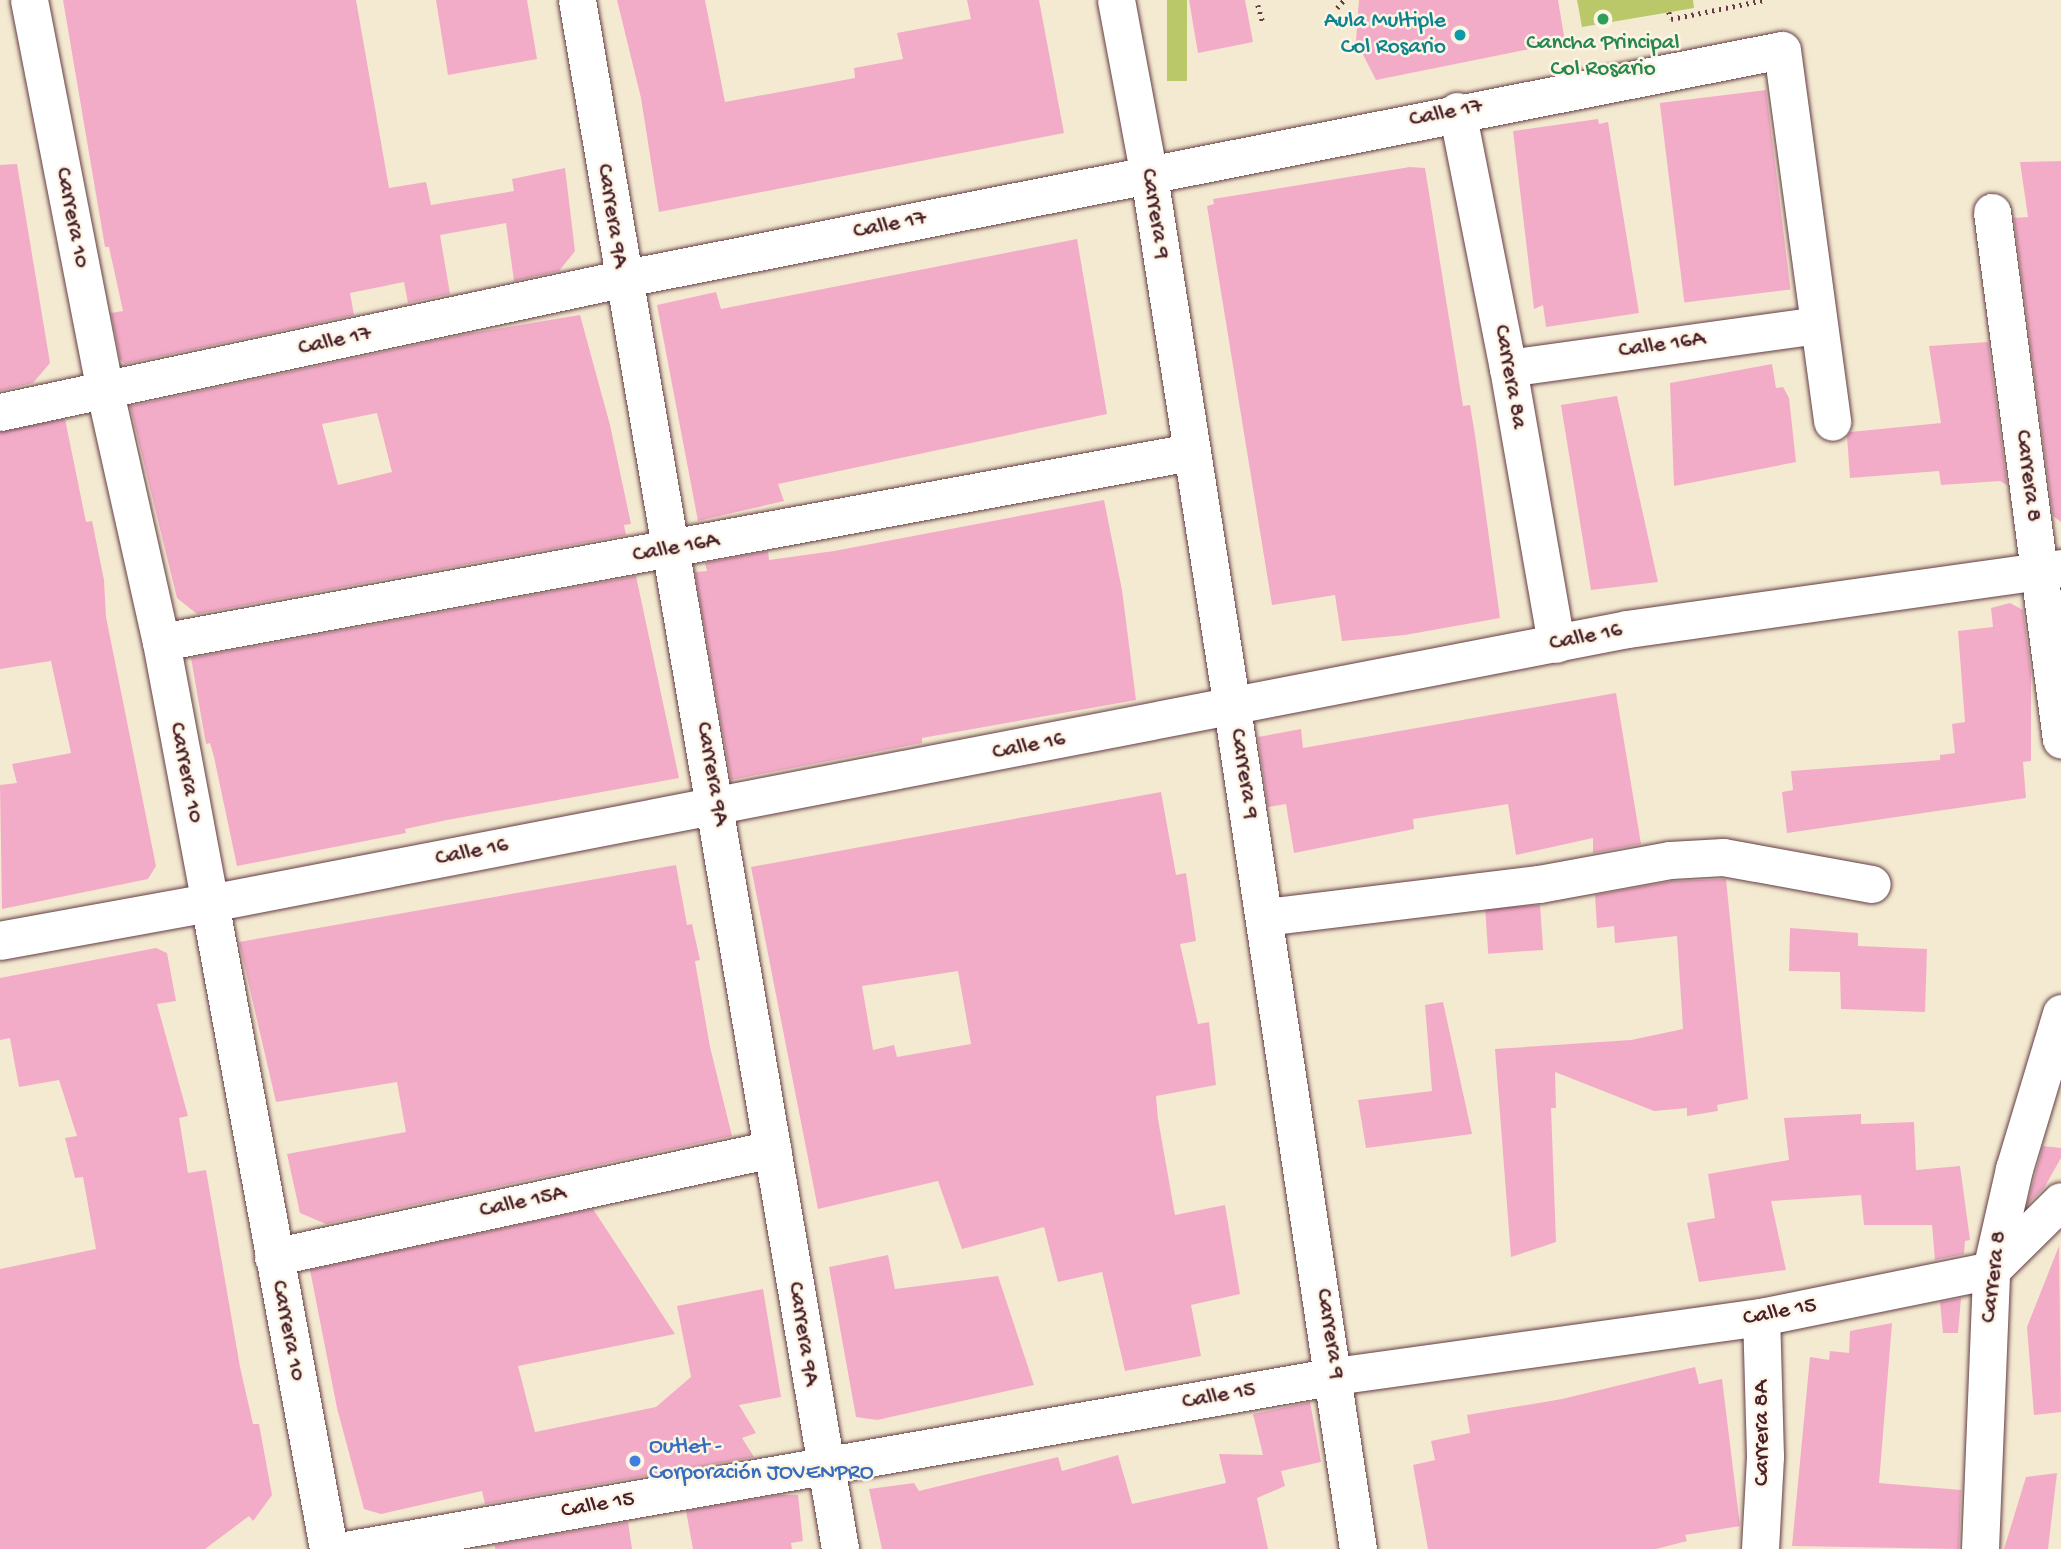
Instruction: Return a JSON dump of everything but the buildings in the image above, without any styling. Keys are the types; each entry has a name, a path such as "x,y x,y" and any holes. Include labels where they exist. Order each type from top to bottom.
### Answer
{"street":[{"name":"Carrera 10","path":"29,0 105,392 161,642 273,1257 330,1549"},
{"name":"Carrera 9A","path":"577,0 621,279 717,806 823,1466 840,1549"},
{"name":"Carrera 9","path":"1116,0 1149,176 1190,452 1233,708 1335,1376 1358,1549"},
{"name":"Calle 17","path":"0,412 105,392 621,279 1149,176 1457,111 1782,50 1816,325"},
{"name":"Carrera 8a","path":"1457,111 1508,368 1556,644"},
{"name":"Carrera 8","path":"1992,212 2050,570 2061,740"},
{"name":"Calle 16A","path":"1508,368 1816,325"},
{"path":"1816,325 1832,422"},
{"name":"Calle 16A","path":"161,642 1190,452"},
{"name":"Calle 16","path":"0,941 1233,708 1628,629 2050,570"},
{"path":"1265,917 1539,884 1670,860 1723,857 1872,884"},
{"name":"Carrera 8","path":"1980,1549 1991,1270 2014,1169 2061,1013"},
{"name":"Calle 15A","path":"273,1257 772,1149"},
{"path":"1991,1270 2061,1201"},
{"name":"Calle 15","path":"351,1549 1335,1376 1761,1318 1991,1270"},
{"name":"Carrera 8A","path":"1760,1549 1765,1455 1761,1318"}],"path":[{"path":"1337,8 1345,0"},
{"path":"1669,12 1671,19 1764,0"},
{"path":"1258,5 1263,22"}],"green space":[{"path":"1167,0 1187,0 1187,81 1167,81"},
{"name":"Cancha Principal Col Rosario","path":"1577,0 1693,0 1694,8 1582,27"}],"place":[{"name":"Cancha Principal Col Rosario","path":"1603,19"},
{"name":"Aula Multiple Col Rosario","path":"1460,35"},
{"name":"Outlet - Corporación JOVENPRO","path":"635,1461"}]}
